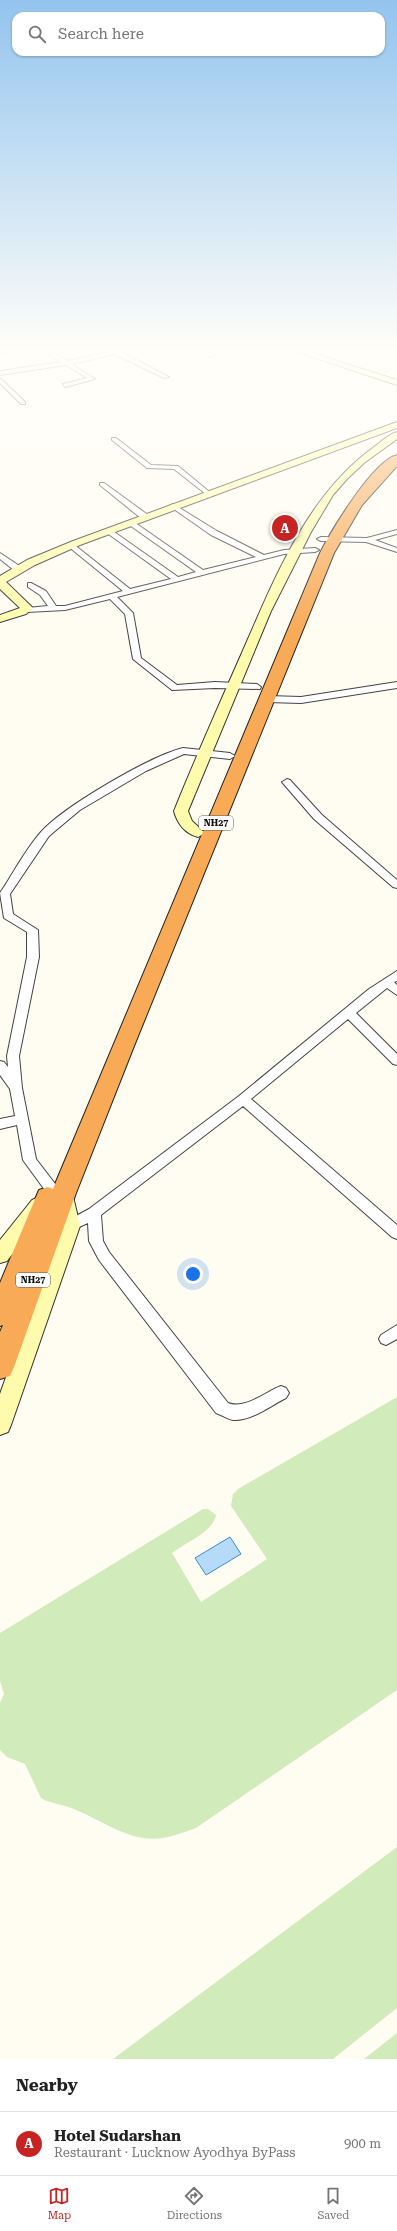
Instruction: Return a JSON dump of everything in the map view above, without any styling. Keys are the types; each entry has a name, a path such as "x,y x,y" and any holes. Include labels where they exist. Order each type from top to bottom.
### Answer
{"highway":[{"name":"NH27","path":"0,1315 123,1046 262,693 317,544 343,504 386,468 397,449"},
{"name":"NH27","path":"0,1367 58,1191 198,833 230,756 262,693"}],"street":[{"path":"120,444 149,467 176,467 209,494"},
{"path":"27,610 26,606 0,583 2,579 18,569 72,545 131,522 345,444"},
{"path":"317,544 303,535 330,494 362,459 384,444"},
{"path":"102,484 145,517"},
{"path":"173,506 219,536 264,558"},
{"path":"131,522 202,573"},
{"path":"110,531 178,580"},
{"path":"0,619 27,610 54,610 112,597 317,544 367,540 397,532"},
{"path":"367,540 397,550"},
{"path":"198,833 187,825 182,818 181,811 204,754 289,562 317,544"},
{"path":"72,545 129,592"},
{"path":"0,555 18,569"},
{"path":"31,585 43,593 54,610"},
{"path":"112,597 129,613 137,659 170,686 180,688 216,685 233,686 301,700 397,685"},
{"path":"0,1425 70,1226 58,1191 30,1160 16,1088 13,1056 33,957 32,930 8,916 3,899 45,834 76,808 143,769 183,751 230,756"},
{"path":"287,782 318,817 397,885"},
{"path":"70,1226 94,1213 242,1099 392,978 397,991"},
{"path":"348,1012 397,1061"},
{"path":"0,1066 16,1088"},
{"path":"242,1099 397,1233"},
{"path":"0,1124 22,1119"},
{"path":"0,1255 58,1191"},
{"path":"94,1213 96,1242 104,1256 222,1408 234,1413 247,1410 281,1393"}],"green space":[{"path":"397,1397 397,1690 196,1828 175,1835 151,1839 129,1834 72,1808 41,1798 25,1764 7,1757 0,1750 0,1703 4,1694 0,1681 0,1633 203,1509 208,1509 216,1515 214,1521 198,1537 172,1553 201,1602 267,1559 231,1506 233,1494 238,1489"},
{"path":"397,1847 397,2008 333,2059 113,2059"},
{"path":"397,2033 397,2059 364,2059"}],"water":[{"path":"230,1537 241,1554 206,1575 195,1558"}],"place":[{"name":"Hotel Sudarshan","path":"285,528"}]}
